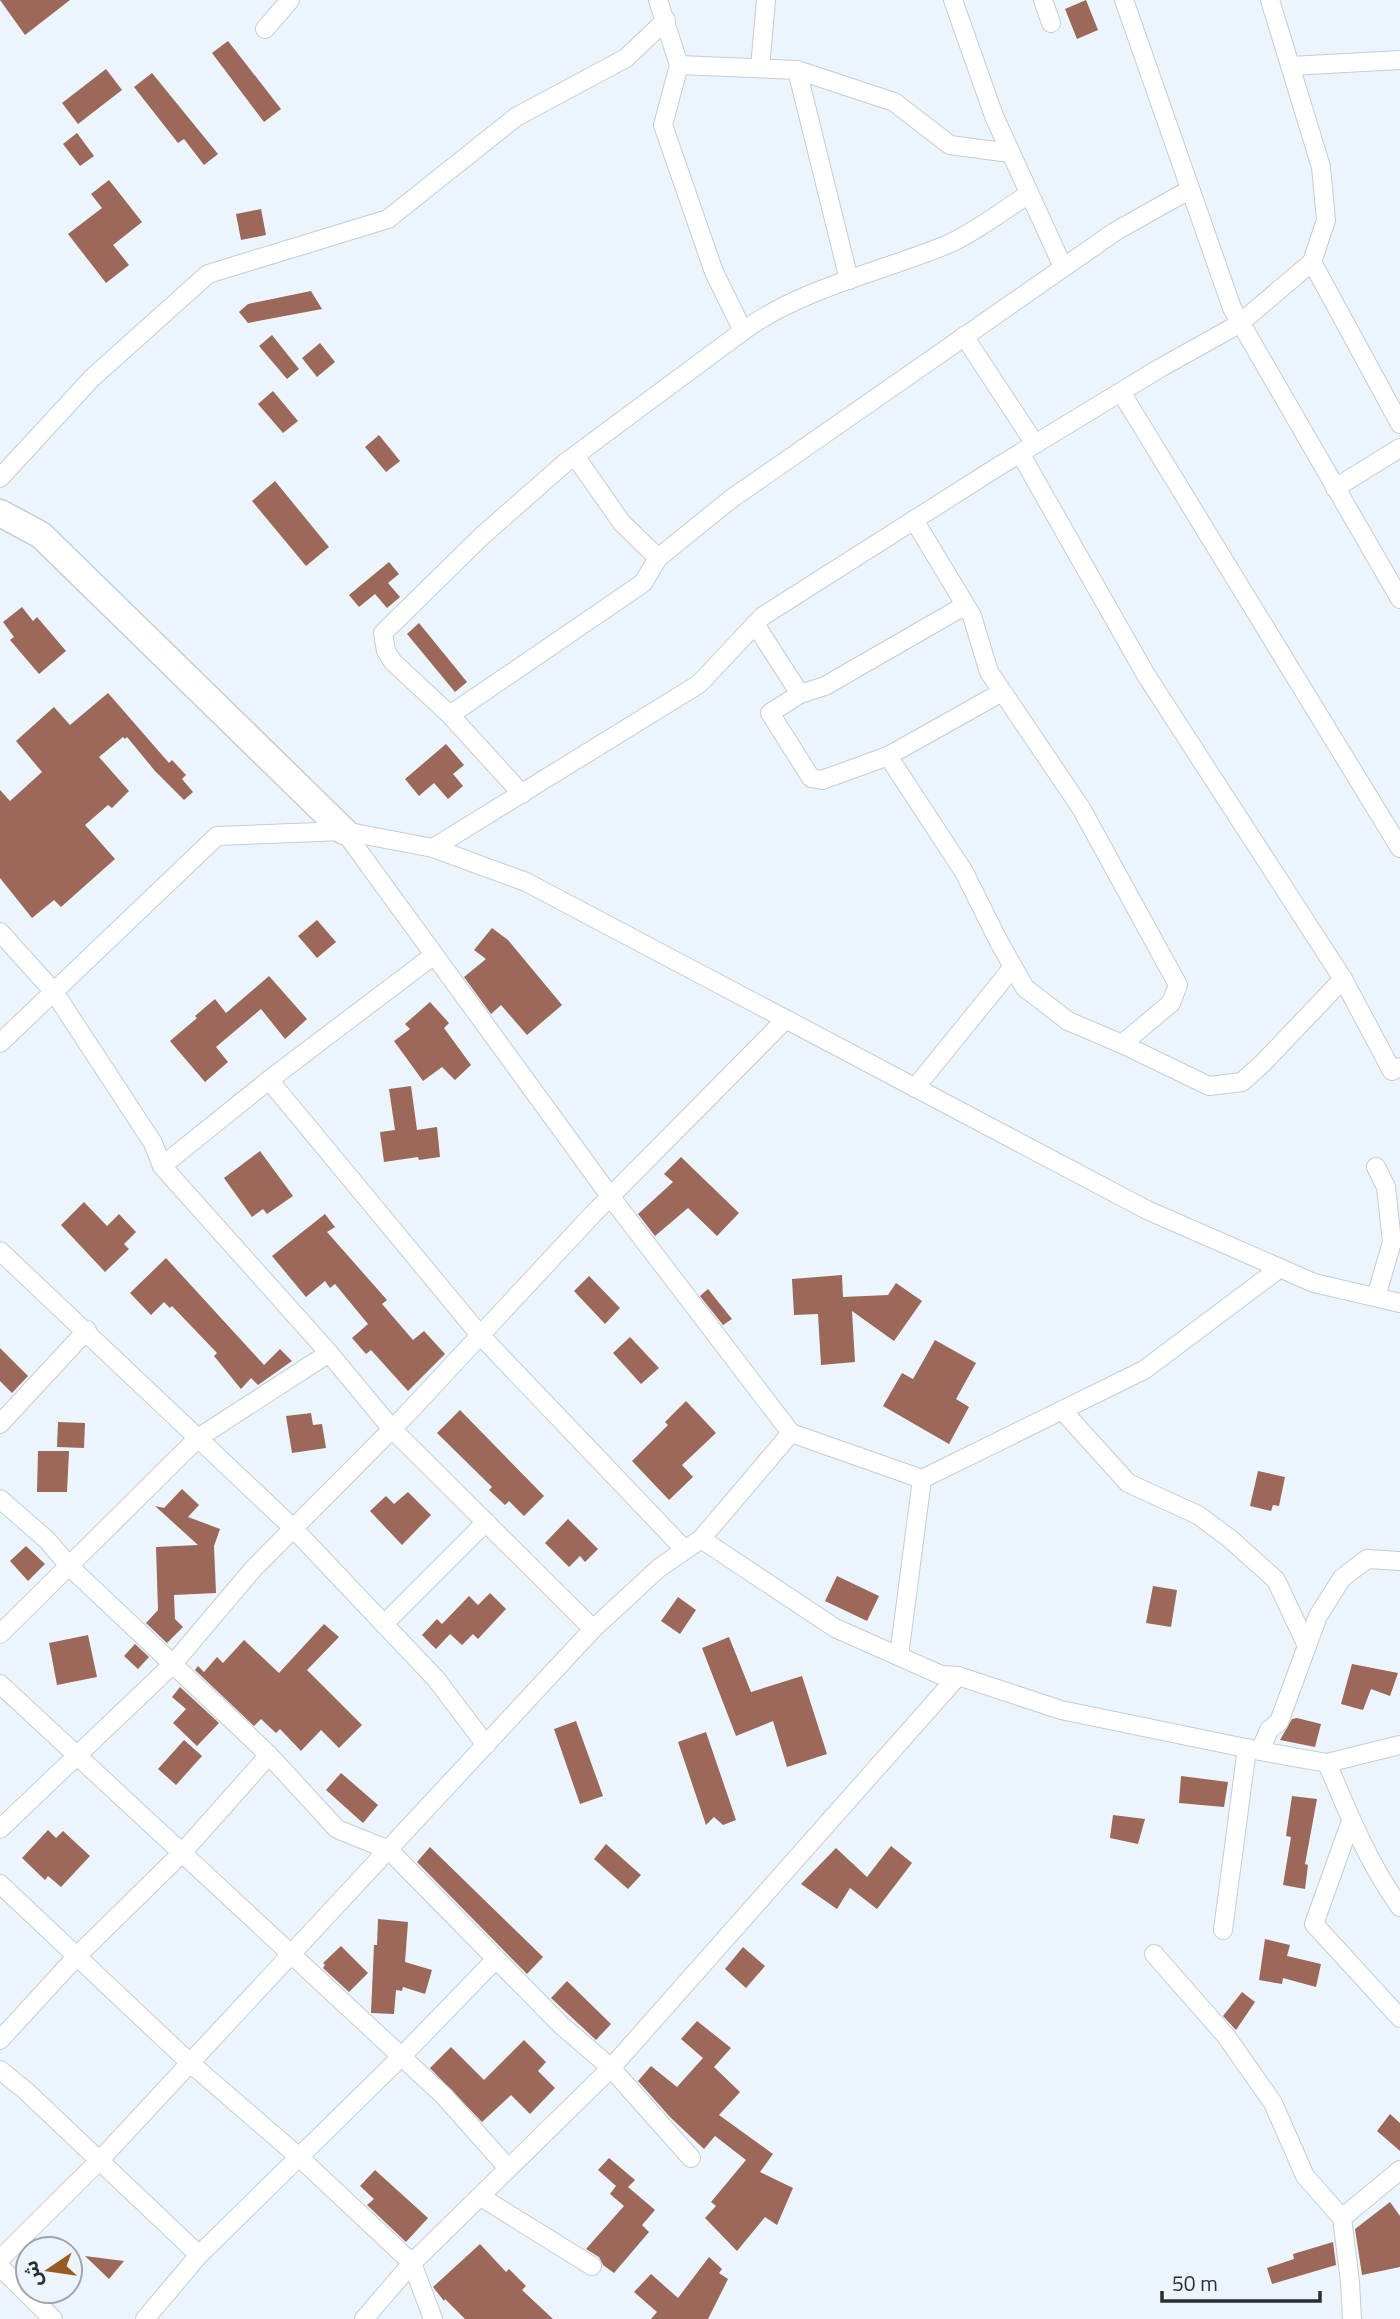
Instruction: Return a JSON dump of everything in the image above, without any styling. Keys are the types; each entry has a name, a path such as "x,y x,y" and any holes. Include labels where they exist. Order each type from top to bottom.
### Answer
{"street":[{"path":"265,29 290,0"},
{"path":"658,0 679,65 663,125 714,272 743,331"},
{"path":"760,68 766,0"},
{"path":"953,0 994,116 1063,267"},
{"path":"1043,0 1051,23"},
{"path":"1124,0 1189,190 1239,324 1400,599"},
{"path":"433,848 699,684 763,616 1121,391 1239,324 1312,262 1326,220 1321,167 1270,0"},
{"path":"0,478 92,378 208,274 388,219 516,117 626,58 666,20"},
{"path":"1292,66 1400,60"},
{"path":"679,65 797,70 894,103 950,145 1010,153"},
{"path":"797,70 849,280"},
{"path":"450,715 643,583 658,558 731,499 1116,231 1189,190"},
{"path":"522,793 450,715 393,662 386,651 383,633 483,535 575,456 764,316 849,280 949,244 1029,194"},
{"path":"1312,262 1400,424"},
{"path":"964,336 1028,449 1146,675 1343,979 1392,1071 1400,1067"},
{"path":"1121,391 1400,848"},
{"path":"1335,488 1400,448"},
{"path":"575,456 622,523 658,558"},
{"path":"0,513 41,535 344,831 610,1196 791,1433 922,1479 1144,1370 1280,1268"},
{"path":"914,520 972,616 989,672 1082,807 1178,985 1171,1003 1122,1044"},
{"path":"964,606 825,686 800,694 770,713 811,778 822,780 888,756 1002,692"},
{"path":"755,624 800,694"},
{"path":"888,756 964,872 1025,988 1068,1021 1209,1086 1242,1082 1343,979"},
{"path":"0,1043 217,836 344,831 433,848 526,882 1147,1210 1314,1283 1400,1303"},
{"path":"0,932 54,992 153,1143 162,1166 329,1353 392,1429 593,1629"},
{"path":"162,1166 434,955"},
{"path":"915,1088 1013,967"},
{"path":"0,1829 172,1665 254,1568 392,1429 610,1196 786,1019"},
{"path":"270,1080 480,1335 684,1550"},
{"path":"1376,1167 1386,1187 1392,1242 1376,1297"},
{"path":"0,1251 87,1330 293,1528 436,1679 486,1745"},
{"path":"0,1424 87,1330"},
{"path":"0,1634 198,1438 329,1353"},
{"path":"1062,1410 1128,1483 1198,1515 1229,1538 1276,1580 1307,1646"},
{"path":"0,2259 99,2161 593,1629 659,1568 701,1539 791,1433"},
{"path":"899,1656 922,1479"},
{"path":"0,1499 47,1540 70,1567 269,1755 337,1829 389,1850 561,2025 611,2068 691,2158"},
{"path":"384,1624 486,1522"},
{"path":"701,1539 835,1628 941,1675 958,1676 1061,1710 1327,1763 1400,1745"},
{"path":"1223,1930 1254,1749 1279,1722 1318,1616 1342,1578 1367,1559 1400,1561"},
{"path":"364,2319 412,2263 611,2068 958,1676"},
{"path":"0,1684 444,2096 507,2167"},
{"path":"0,2040 77,1956 181,1854 269,1755"},
{"path":"1327,1763 1351,1821 1387,1889 1400,1907"},
{"path":"1351,1821 1314,1924 1400,2018"},
{"path":"0,1884 190,2062 299,2157 412,2263 433,2319"},
{"path":"1154,1954 1226,2036 1273,2103 1305,2176 1342,2218 1352,2319"},
{"path":"145,2319 199,2255 401,2057 496,1959"},
{"path":"0,2070 26,2091 199,2255"},
{"path":"1342,2218 1400,2170"},
{"path":"481,2197 592,2266"},
{"path":"0,2267 53,2319"}],"building":[{"path":"0,0 70,0 25,35"},
{"path":"1086,0 1098,30 1077,39 1065,9"},
{"path":"228,41 281,109 264,122 212,53"},
{"path":"106,69 122,90 78,124 62,103"},
{"path":"152,73 218,154 204,165 184,139 178,143 134,87"},
{"path":"77,133 94,156 80,166 63,144"},
{"path":"109,180 142,222 113,245 129,265 106,283 68,234 102,208 91,194"},
{"path":"261,209 266,235 241,240 236,214"},
{"path":"311,291 322,309 248,323 239,312 248,304"},
{"path":"272,335 299,369 287,379 259,346"},
{"path":"320,343 335,362 317,377 302,358"},
{"path":"273,391 298,421 283,433 258,404"},
{"path":"379,435 400,461 386,472 365,447"},
{"path":"275,481 329,547 306,566 252,501"},
{"path":"389,562 399,574 388,583 400,597 387,608 375,594 359,607 349,595"},
{"path":"22,607 33,621 37,617 66,651 39,674 10,640 14,637 3,622"},
{"path":"419,623 467,682 455,692 407,634"},
{"path":"108,693 169,763 172,760 186,775 182,779 193,792 184,800 127,737 123,737 99,757 129,791 112,808 108,805 85,825 115,859 61,907 54,900 32,918 0,878 0,790 10,801 42,772 16,741 54,707 70,725"},
{"path":"446,744 464,765 453,774 463,786 448,799 434,783 419,796 405,779"},
{"path":"317,920 336,942 317,958 298,936"},
{"path":"492,928 508,940 562,1005 527,1035 501,1005 491,1014 464,977 486,959 474,950"},
{"path":"269,976 307,1019 285,1039 261,1009 216,1047 228,1062 205,1082 170,1041 215,999 226,1013"},
{"path":"430,1002 449,1023 444,1028 471,1065 455,1080 442,1067 423,1081 394,1041 410,1029 405,1024"},
{"path":"411,1086 417,1130 437,1127 440,1157 384,1162 380,1132 395,1130 389,1089"},
{"path":"260,1151 293,1196 267,1214 263,1209 252,1217 224,1178"},
{"path":"681,1157 739,1213 717,1236 688,1208 655,1236 638,1214 673,1182 664,1174"},
{"path":"84,1202 107,1226 119,1214 136,1232 124,1244 129,1249 105,1272 61,1225"},
{"path":"325,1214 335,1227 327,1232 387,1300 382,1304 413,1340 424,1331 445,1354 408,1391 371,1350 366,1354 352,1338 368,1324 335,1284 330,1288 325,1281 306,1297 272,1256"},
{"path":"166,1258 264,1365 280,1349 292,1361 258,1385 251,1378 241,1389 214,1356 217,1353 172,1306 170,1308 164,1302 151,1315 130,1293"},
{"path":"842,1275 843,1297 888,1295 896,1283 922,1301 894,1341 852,1311 855,1362 821,1365 818,1314 794,1315 792,1279"},
{"path":"589,1276 620,1308 605,1324 574,1291"},
{"path":"708,1289 732,1319 723,1325 700,1296"},
{"path":"630,1337 659,1368 641,1384 613,1353"},
{"path":"935,1340 976,1363 956,1399 969,1407 949,1444 883,1406 902,1373 913,1379"},
{"path":"0,1348 28,1376 12,1393 0,1381"},
{"path":"686,1401 716,1433 682,1465 693,1477 669,1500 632,1461 668,1425 665,1422"},
{"path":"460,1410 544,1496 524,1516 509,1501 505,1505 489,1490 492,1487 437,1433"},
{"path":"311,1413 313,1425 322,1424 326,1448 292,1453 286,1416"},
{"path":"58,1422 85,1423 84,1448 57,1447"},
{"path":"38,1451 69,1451 67,1492 37,1492"},
{"path":"1258,1471 1285,1477 1279,1506 1273,1505 1271,1511 1250,1506"},
{"path":"182,1489 199,1505 188,1517 220,1529 214,1546 216,1593 174,1595 175,1619 183,1627 167,1643 146,1623 158,1610 156,1547 198,1545 155,1506 164,1508"},
{"path":"408,1492 431,1515 402,1545 370,1511 386,1496 394,1504"},
{"path":"568,1519 598,1549 585,1562 580,1556 569,1567 545,1543"},
{"path":"26,1546 45,1564 28,1581 10,1561"},
{"path":"837,1576 879,1596 867,1621 825,1601"},
{"path":"1153,1586 1177,1590 1171,1627 1146,1623"},
{"path":"490,1593 506,1609 478,1639 473,1634 462,1645 450,1634 436,1649 422,1635 437,1619 442,1624 469,1596 478,1605"},
{"path":"678,1597 696,1610 680,1634 661,1621"},
{"path":"324,1624 339,1637 307,1670 362,1725 339,1748 321,1730 301,1751 280,1729 276,1733 261,1719 254,1726 195,1670 198,1666 204,1672 217,1657 223,1663 244,1640 279,1673"},
{"path":"88,1635 97,1677 57,1685 49,1643"},
{"path":"729,1637 751,1692 802,1676 827,1754 787,1767 773,1721 736,1736 702,1648"},
{"path":"135,1644 149,1657 138,1669 124,1656"},
{"path":"1352,1664 1398,1673 1390,1696 1371,1689 1363,1710 1341,1704"},
{"path":"180,1687 219,1723 197,1746 173,1723 186,1709 172,1697"},
{"path":"1292,1719 1321,1724 1315,1747 1280,1740"},
{"path":"576,1721 603,1796 580,1804 554,1729"},
{"path":"706,1732 736,1820 723,1825 714,1817 706,1825 678,1742"},
{"path":"184,1740 202,1756 176,1785 158,1769"},
{"path":"341,1773 378,1805 363,1823 326,1790"},
{"path":"1181,1776 1228,1782 1224,1807 1179,1803"},
{"path":"1292,1796 1317,1799 1305,1864 1308,1865 1305,1889 1283,1885 1291,1837 1286,1836"},
{"path":"1113,1815 1145,1819 1138,1844 1110,1838"},
{"path":"48,1830 56,1838 63,1831 90,1856 61,1887 48,1876 45,1880 22,1858"},
{"path":"606,1844 641,1875 628,1889 594,1859"},
{"path":"891,1846 912,1863 877,1909 850,1888 837,1909 801,1884 836,1848 867,1877"},
{"path":"430,1847 543,1957 527,1974 417,1862"},
{"path":"378,1919 408,1922 405,1962 432,1970 425,1994 403,1987 402,1991 396,1990 394,2014 371,2013"},
{"path":"1265,1939 1290,1945 1287,1956 1321,1964 1316,1987 1283,1978 1282,1984 1259,1980"},
{"path":"341,1946 368,1973 349,1992 323,1968 323,1963"},
{"path":"743,1947 765,1966 746,1988 725,1969"},
{"path":"567,1981 611,2024 596,2040 551,1998"},
{"path":"1242,1992 1255,2002 1236,2030 1223,2016"},
{"path":"697,2021 731,2048 714,2067 740,2092 719,2115 773,2154 760,2172 793,2188 777,2225 765,2217 737,2251 705,2218 716,2206 711,2202 746,2160 715,2136 704,2149 670,2117 638,2081 651,2066 677,2087 703,2058 681,2039"},
{"path":"524,2040 546,2062 538,2071 555,2088 530,2114 511,2095 482,2122 430,2068 451,2047 484,2080"},
{"path":"1390,2114 1400,2123 1400,2151 1377,2131"},
{"path":"609,2158 635,2180 628,2187 655,2210 642,2225 649,2232 614,2273 603,2265 599,2257 586,2249 624,2206 610,2194 616,2186 598,2170"},
{"path":"375,2170 428,2218 406,2242 367,2205 374,2199 360,2186"},
{"path":"1390,2202 1400,2216 1400,2267 1362,2275 1355,2229"},
{"path":"1333,2242 1336,2265 1272,2284 1267,2268 1294,2259 1293,2254"},
{"path":"480,2244 506,2272 509,2269 526,2286 522,2290 553,2319 465,2319 445,2299 444,2301 433,2287"},
{"path":"85,2256 124,2261 109,2279"},
{"path":"709,2257 722,2269 719,2273 728,2279 708,2319 651,2319 657,2312 634,2292 651,2274 678,2298"}]}
